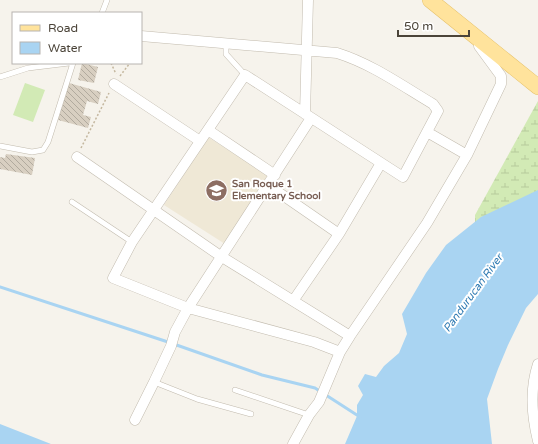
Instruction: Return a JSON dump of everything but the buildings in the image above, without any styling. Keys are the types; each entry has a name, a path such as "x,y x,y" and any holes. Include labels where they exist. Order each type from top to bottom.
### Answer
{"main road":[{"path":"430,0 538,87"}],"street":[{"path":"135,420 171,346 175,332 188,308 275,175 308,116 308,0"},
{"path":"142,36 337,53 353,58 372,67 433,104 438,111 403,177 245,75 132,242 113,278 188,308 314,342 340,352"},
{"path":"293,444 309,415 319,402 340,352 427,223 467,155 501,84 501,76 479,46 478,38"},
{"path":"114,84 200,142"},
{"path":"208,130 275,175"},
{"path":"427,132 467,155"},
{"path":"77,157 222,256 350,336"},
{"path":"293,301 339,234 381,163"},
{"path":"268,185 339,234"},
{"path":"538,364 535,374 534,402 535,428 538,441"}],"lane":[{"path":"102,12 107,0"},
{"path":"226,44 226,54 245,75"},
{"path":"0,77 28,68 61,64"},
{"path":"0,146 32,152 43,150 48,142 73,64"},
{"path":"72,202 132,242"},
{"path":"154,382 197,399 251,414"},
{"path":"235,390 309,415"}],"path":[{"path":"111,64 118,79 129,64"},
{"path":"77,157 114,84"}],"shaded area":[{"name":"San Roque 1 Elementary School","path":"208,137 268,175 225,244 164,205"}],"green space":[{"path":"25,83 45,90 33,122 13,115"},
{"path":"538,101 538,195 475,231 475,215"}],"water":[{"name":"Pandurucan River","path":"538,190 538,294 526,308 508,345 487,399 492,444 345,444 357,416 357,405 363,395 358,386 365,374 376,377 384,366 399,353 407,334 402,314 426,273 446,245 481,217"},
{"path":"0,424 51,444 0,444"}],"waterway":[{"path":"0,287 168,342 262,375 315,388 360,417"}],"place":[{"name":"San Roque 1 Elementary School","path":"216,190"}]}
